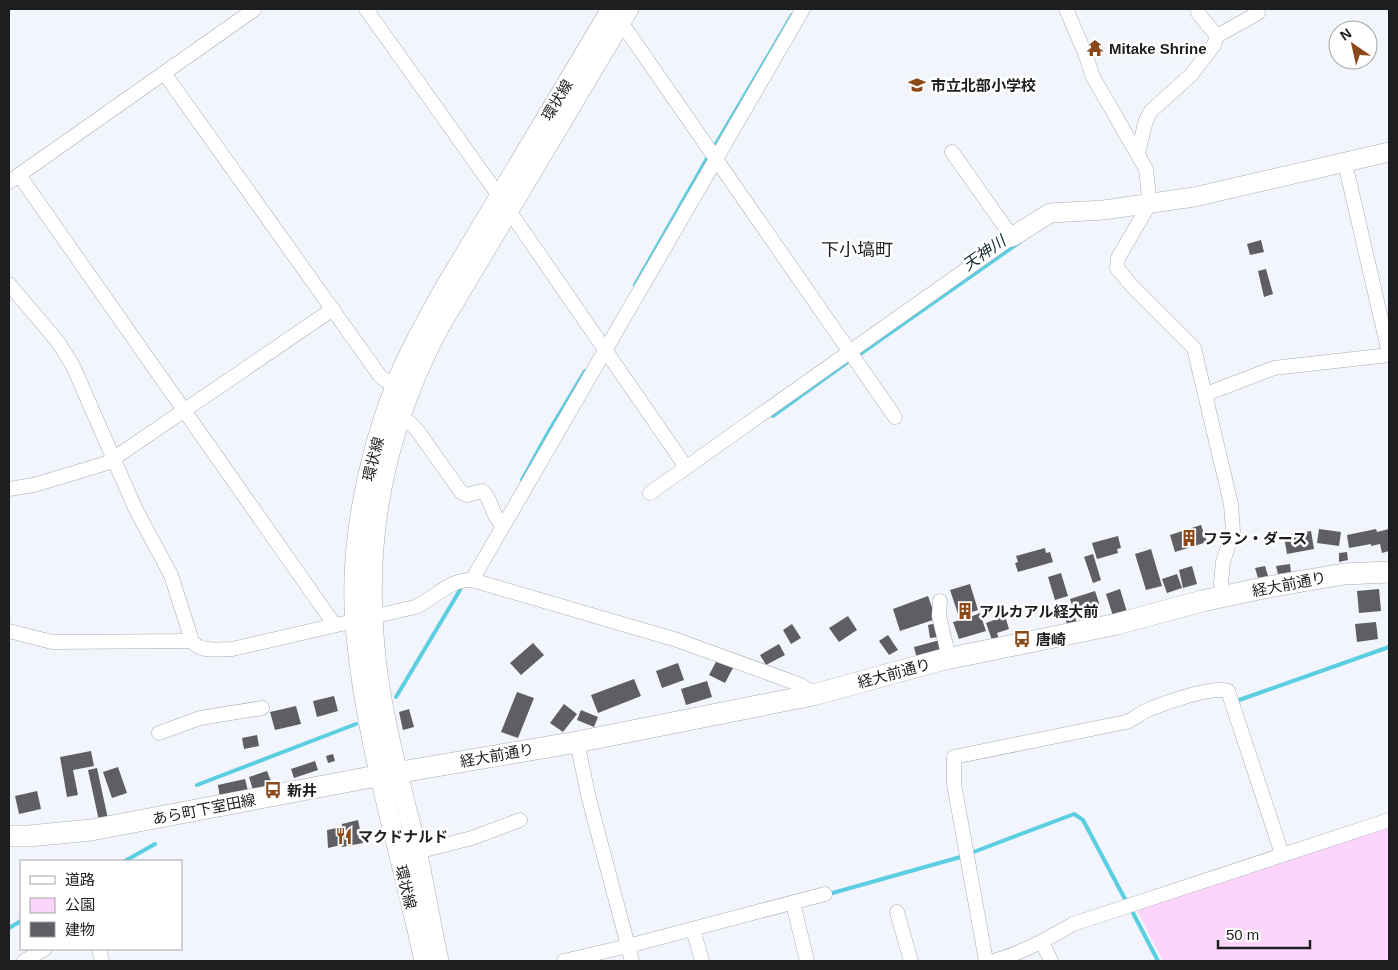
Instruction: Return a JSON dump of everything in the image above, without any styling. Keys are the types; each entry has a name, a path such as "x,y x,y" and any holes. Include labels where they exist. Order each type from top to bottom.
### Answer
{"main road":[{"name":"経大前通り","path":"388,774 577,742 813,695 949,658 1117,624 1223,596 1314,578 1344,574 1389,572"},
{"name":"あら町下室田線","path":"9,836 91,830 388,774"}],"street":[{"path":"255,9 14,178 184,410 334,624"},
{"path":"366,9 686,467"},
{"path":"472,580 804,9"},
{"path":"1066,9 1093,77 1146,169 1149,197 1146,210 1118,258 1118,268 1132,286 1194,348 1231,504 1233,531 1223,562 1221,583 1223,596"},
{"path":"616,12 895,417"},
{"name":"環状線","path":"364,618 376,525 386,468 400,417 417,372 504,204 616,12"},
{"path":"1198,12 1217,36"},
{"path":"1136,151 1139,149 1147,117 1191,75 1214,45 1217,36 1258,13"},
{"path":"164,73 380,376 385,380 396,382"},
{"path":"952,152 1012,237"},
{"path":"650,493 1012,237 1050,213 1147,205 1209,194 1389,152"},
{"path":"1206,394 1274,368 1389,354 1345,163"},
{"name":"環状線","path":"424,961 388,774 376,663 364,618 355,561 364,495 372,460 396,382 442,292 504,204"},
{"path":"9,284 58,342 73,366 136,510 171,575 192,641 196,646 232,649 334,624 415,607 454,582 462,579 472,580 677,640 801,685 813,695"},
{"path":"9,489 34,485 107,463 333,309"},
{"path":"400,417 417,430 461,492 467,495 482,491 486,494 496,519 503,525"},
{"path":"940,602 939,616 949,658"},
{"path":"9,631 52,642 192,641"},
{"path":"986,961 954,784 954,757 1126,722 1151,708 1211,690 1222,689 1228,691 1282,854"},
{"path":"159,733 200,718 262,708"},
{"path":"577,742 589,799 632,961"},
{"name":"環状線","path":"388,774 417,852 439,961"},
{"path":"417,852 472,838 520,820"},
{"path":"994,961 1042,942 1080,921 1389,820"},
{"path":"564,961 825,894"},
{"path":"793,903 807,961"},
{"path":"897,912 911,961"},
{"path":"693,929 702,961"},
{"path":"1042,942 1051,961"},
{"path":"24,961 43,950"}],"green space":[{"path":"1389,825 1389,961 1163,961 1136,908"}],"building":[{"path":"1261,240 1264,252 1250,255 1247,244"},
{"path":"1266,269 1273,294 1264,297 1258,271"},
{"name":"フラン・ダース","path":"1201,525 1207,542 1175,552 1170,535"},
{"path":"1319,529 1341,532 1339,546 1317,543"},
{"path":"1376,529 1377,532 1389,529 1389,551 1382,553 1380,544 1349,548 1347,535"},
{"path":"1311,531 1314,549 1287,554 1284,536"},
{"path":"1118,536 1121,548 1117,549 1118,553 1097,559 1092,543"},
{"path":"1045,548 1046,553 1050,552 1053,562 1018,572 1015,563 1018,562 1016,556"},
{"path":"1151,549 1162,586 1146,590 1135,554"},
{"path":"1347,552 1348,560 1339,562 1339,553"},
{"path":"1093,554 1101,580 1093,583 1084,557"},
{"path":"1290,564 1291,572 1278,574 1276,566"},
{"name":"フラン・ダース","path":"1192,566 1197,584 1183,588 1179,570"},
{"path":"1265,566 1268,576 1258,578 1255,568"},
{"path":"1061,573 1068,596 1055,600 1048,577"},
{"path":"1177,574 1182,588 1167,593 1162,579"},
{"name":"アルカアル経大前","path":"970,584 978,610 969,613 970,617 980,613 986,631 959,639 953,622 960,620 950,590"},
{"path":"1120,589 1127,612 1113,616 1106,594"},
{"path":"1379,589 1381,611 1359,613 1357,591"},
{"path":"1095,591 1100,606 1075,614 1070,599"},
{"path":"928,596 936,619 900,631 893,609"},
{"path":"1072,606 1077,624 1068,627 1062,609"},
{"path":"848,616 857,630 839,642 829,628"},
{"path":"1005,616 1009,629 997,633 999,640 993,643 986,623"},
{"path":"1376,622 1378,639 1357,642 1355,624"},
{"path":"937,623 939,637 930,638 928,625"},
{"path":"792,624 801,638 791,644 783,630"},
{"path":"888,635 898,650 889,655 879,641"},
{"path":"940,640 943,652 917,659 914,647"},
{"path":"533,643 544,655 521,675 510,663"},
{"path":"779,644 785,655 766,665 760,655"},
{"path":"717,660 733,668 725,683 709,675"},
{"path":"678,663 684,680 662,688 656,671"},
{"path":"634,679 641,696 598,713 591,695"},
{"path":"707,681 712,697 686,705 681,689"},
{"path":"517,692 534,698 518,738 501,732"},
{"path":"334,696 338,711 317,717 313,701"},
{"path":"564,704 577,714 563,732 550,723"},
{"path":"296,706 301,724 275,730 270,712"},
{"path":"409,709 414,727 403,730 399,712"},
{"path":"581,710 598,717 594,727 577,720"},
{"path":"257,735 259,746 244,749 242,738"},
{"path":"91,751 94,766 73,770 78,795 67,797 60,757"},
{"path":"333,754 335,761 328,763 326,756"},
{"path":"315,761 318,770 294,778 291,769"},
{"path":"118,767 127,793 112,798 103,772"},
{"path":"97,768 108,819 99,821 88,770"},
{"path":"267,771 272,784 253,790 249,777"},
{"path":"245,779 248,791 220,798 218,785"},
{"path":"37,791 41,809 19,814 15,796"},
{"name":"マクドナルド","path":"358,820 363,843 328,848 327,830 342,827 342,824"}],"waterway":[{"path":"713,149 792,15"},
{"path":"635,285 709,155"},
{"name":"天神川","path":"860,354 1020,242"},
{"name":"天神川","path":"773,416 848,362"},
{"path":"522,480 585,371"},
{"path":"396,697 460,590"},
{"path":"1239,700 1389,647"},
{"path":"197,785 356,724"},
{"path":"971,853 1074,814 1083,820 1126,901"},
{"path":"127,860 155,844"},
{"path":"829,894 964,856"},
{"path":"1133,913 1158,961"},
{"path":"9,928 20,922"}],"place":[{"name":"Mitake Shrine","path":"1095,48"},
{"name":"市立北部小学校","path":"917,85"},
{"name":"フラン・ダース","path":"1189,538"},
{"name":"アルカアル経大前","path":"965,611"},
{"name":"唐崎","path":"1022,639"},
{"name":"新井","path":"273,790"},
{"name":"マクドナルド","path":"344,836"}],"district":[{"name":"下小塙町","path":"857,250"}]}
